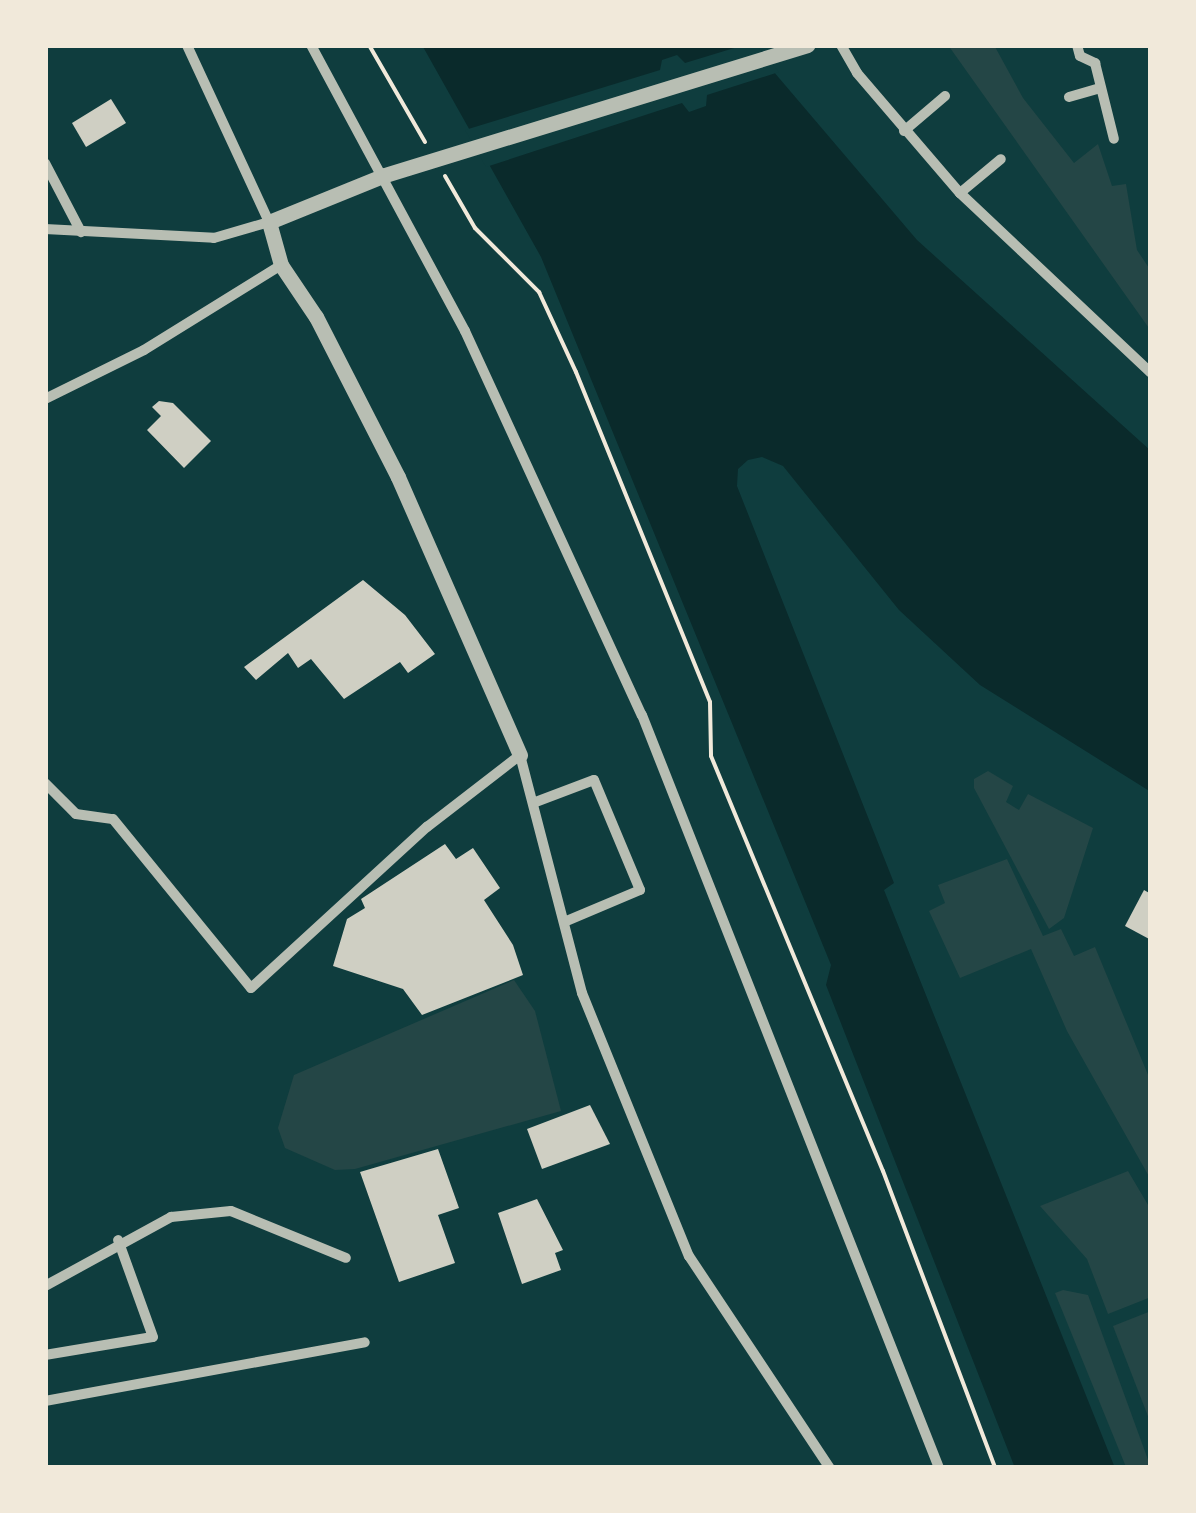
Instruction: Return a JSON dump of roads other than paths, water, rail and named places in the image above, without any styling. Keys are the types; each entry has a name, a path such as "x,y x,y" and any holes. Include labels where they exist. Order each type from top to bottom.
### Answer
{"street":[{"path":"187,45 268,222 281,265 316,317 398,477 520,755 582,993 690,1256 830,1468"},
{"path":"310,45 392,173 642,715 939,1468"},
{"path":"45,230 214,238 268,222 392,173 808,45"},
{"path":"841,45 904,131 960,194 1151,374"},
{"path":"1077,45 1080,56 1094,63 1114,139"},
{"path":"1069,98 1101,88"},
{"path":"904,131 945,96"},
{"path":"960,194 1001,159"},
{"path":"45,163 81,232"},
{"path":"45,399 144,350 281,265"},
{"path":"45,783 76,814 113,819 251,988 428,827 520,755"},
{"path":"533,803 594,780 640,890 564,922"},
{"path":"45,1286 118,1240 171,1216 232,1210 346,1258"},
{"path":"45,1355 153,1336 118,1240"},
{"path":"45,1401 365,1342"}]}
